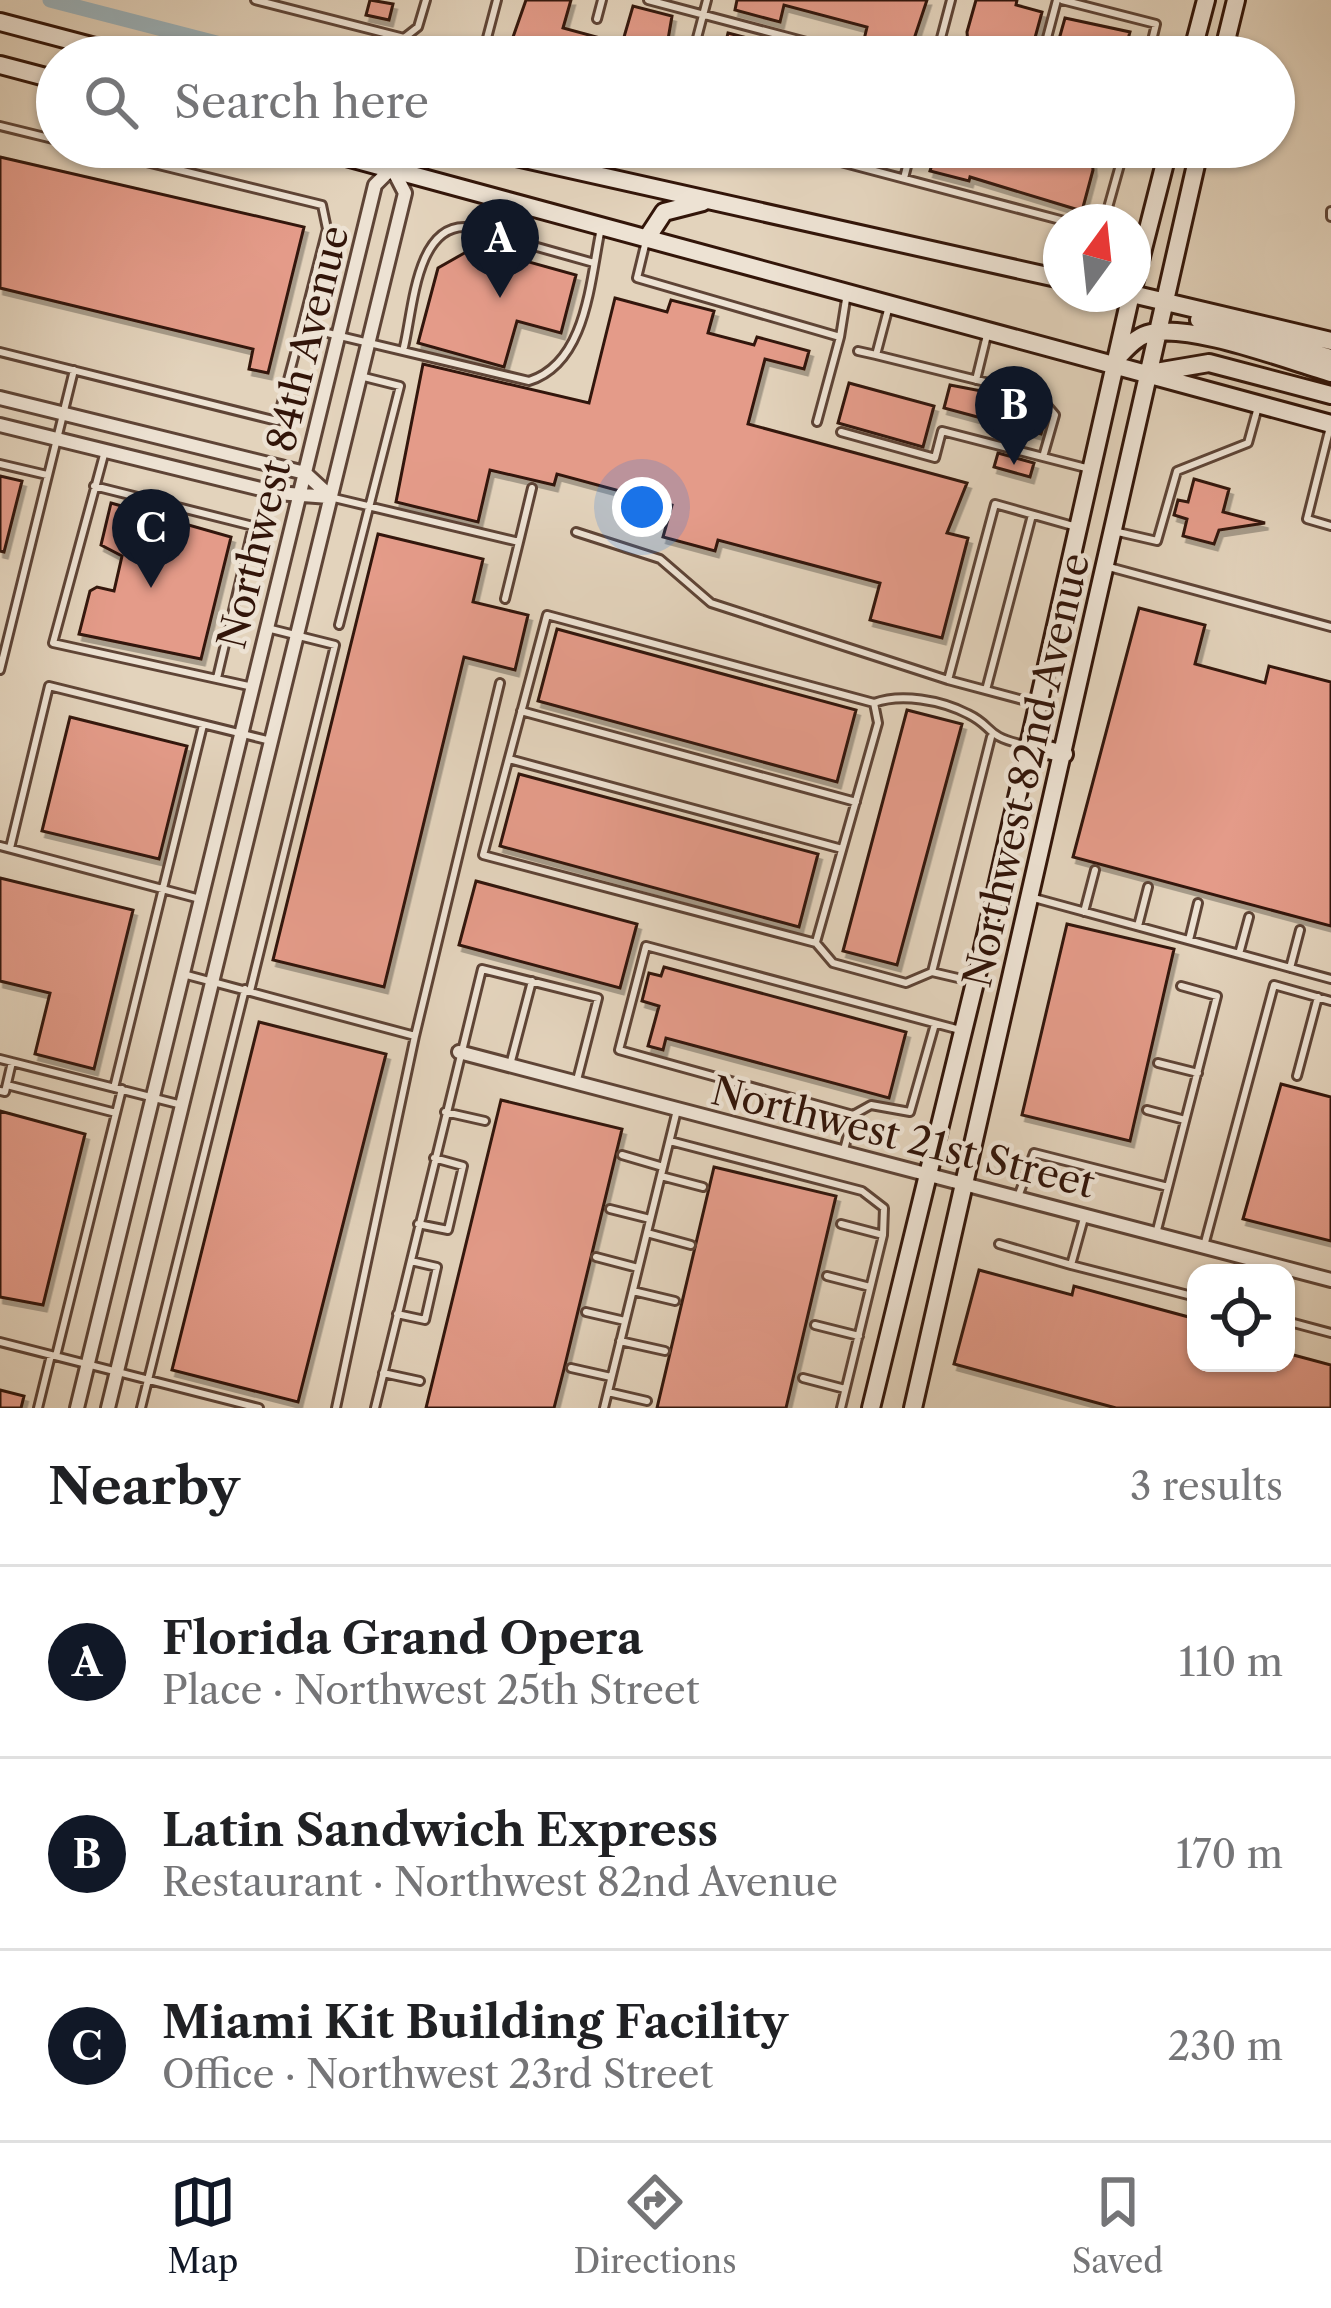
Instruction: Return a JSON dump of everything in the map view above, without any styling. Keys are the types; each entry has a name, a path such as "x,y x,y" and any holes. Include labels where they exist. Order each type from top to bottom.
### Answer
{"main road":[{"path":"1197,36 1206,0"},
{"path":"1227,36 1236,0"},
{"path":"0,22 54,36"},
{"path":"0,65 36,74"},
{"path":"392,168 1331,424"},
{"path":"559,168 1043,275"},
{"name":"Northwest 82nd Avenue","path":"1151,218 1164,168"},
{"name":"Northwest 82nd Avenue","path":"914,1408 1195,168"},
{"path":"647,238 664,212 704,202"},
{"path":"1151,298 1331,341"},
{"path":"1163,301 1202,322 1331,358"},
{"name":"Northwest 82nd Avenue","path":"872,1408 964,1031 1127,312"},
{"path":"1114,362 1133,341 1157,332 1199,337 1331,373"},
{"path":"1149,373 1209,363 1331,395"},
{"path":"1028,746 1064,754"}],"street":[{"name":"Northwest 84th Avenue","path":"77,1408 375,185 392,168 406,193 108,1408"},
{"path":"0,398 305,473 331,497"},
{"path":"0,425 300,495 331,497"},
{"name":"Northwest 21st Street","path":"459,1052 1331,1280"}],"lane":[{"path":"255,0 393,36"},
{"path":"404,36 416,29 425,0"},
{"path":"488,36 497,0"},
{"path":"597,19 602,0"},
{"path":"648,0 784,36"},
{"path":"698,36 707,0"},
{"path":"942,36 951,0"},
{"path":"1049,36 1060,0 1156,25 1153,36"},
{"path":"0,126 36,135"},
{"path":"0,352 277,422 327,229 322,205 171,168"},
{"path":"862,168 1043,215"},
{"path":"903,179 906,168"},
{"path":"1109,204 1119,168"},
{"path":"302,327 404,347 529,381 544,376 573,344 602,226"},
{"path":"404,347 429,245 445,230 466,227 594,263"},
{"path":"647,238 637,278 839,337"},
{"path":"817,422 848,291"},
{"path":"876,355 890,302"},
{"path":"976,380 988,329"},
{"path":"858,351 1038,395 1055,415 1043,458"},
{"path":"0,670 74,370"},
{"path":"339,625 400,386 360,376"},
{"path":"1114,531 1157,542 1178,471 1248,443 1259,404"},
{"path":"1331,424 1307,519 1331,526"},
{"path":"841,432 934,458 942,431 1090,470"},
{"path":"104,451 53,643 253,687"},
{"path":"0,464 47,475"},
{"path":"94,486 254,526 217,679"},
{"path":"505,599 532,488"},
{"path":"331,497 519,542"},
{"path":"947,680 994,504 1077,527"},
{"path":"986,690 1032,515"},
{"path":"577,532 660,559 711,603 947,680 1038,704"},
{"path":"1107,566 1331,627"},
{"path":"975,982 932,972 906,983 833,963 816,943 484,855 547,615 874,703 896,694 970,714 991,737 1028,746"},
{"path":"141,1408 335,645 267,628"},
{"path":"336,1408 415,1036 500,683"},
{"path":"201,899 5,847 49,686 271,741"},
{"path":"816,943 878,723 874,703"},
{"path":"521,711 856,802"},
{"path":"38,1408 116,1113 203,725"},
{"path":"932,972 991,737"},
{"path":"509,759 842,849"},
{"path":"1084,912 1095,870"},
{"path":"1138,926 1148,886"},
{"path":"1031,897 1331,979"},
{"path":"1189,940 1198,903"},
{"path":"1239,954 1249,916"},
{"path":"1290,968 1300,930"},
{"path":"934,1024 910,1112 871,1105 854,1114 619,1050 646,946 964,1031"},
{"path":"374,1408 482,969 598,998 576,1083"},
{"path":"183,974 415,1036"},
{"path":"510,1065 532,981"},
{"path":"1204,1246 1274,985 1331,1001"},
{"path":"1156,1234 1217,995 1181,986"},
{"path":"1297,1076 1318,997"},
{"path":"0,1058 182,1105"},
{"path":"12,1062 3,1088 116,1113"},
{"path":"1158,1063 1198,1073"},
{"path":"604,1408 677,1110"},
{"path":"1147,1110 1185,1120"},
{"path":"445,1112 484,1121"},
{"path":"844,1153 854,1114"},
{"path":"670,1141 872,1194 887,1217 841,1408"},
{"path":"1018,1198 1034,1153 1168,1187"},
{"path":"622,1155 663,1167"},
{"path":"418,1224 448,1230 463,1166 434,1158"},
{"path":"661,1177 703,1187"},
{"path":"610,1209 650,1219"},
{"path":"1071,1264 1085,1215"},
{"path":"841,1224 883,1235"},
{"path":"647,1233 691,1244"},
{"path":"999,1244 1187,1296"},
{"path":"596,1258 638,1268"},
{"path":"397,1314 425,1320 437,1267 410,1260"},
{"path":"827,1276 870,1287"},
{"path":"633,1291 675,1300"},
{"path":"586,1312 625,1322"},
{"path":"1295,1323 1331,1333"},
{"path":"815,1325 859,1336"},
{"path":"620,1341 665,1351"},
{"path":"0,1342 259,1408"},
{"path":"571,1368 611,1377"},
{"path":"383,1373 419,1381"},
{"path":"803,1378 845,1389"},
{"path":"608,1392 647,1401"}],"building":[{"path":"370,0 393,4 389,20 366,15"},
{"path":"526,0 571,0 563,28 592,36 513,36"},
{"path":"737,0 927,0 915,36 865,36 867,27 784,5 780,22 735,10"},
{"path":"976,0 1017,0 1016,5 1042,12 1036,36 967,36"},
{"path":"633,6 672,16 669,36 624,36"},
{"path":"1065,18 1130,32 1129,36 1060,36"},
{"path":"0,157 304,227 268,373 249,369 253,349 0,288"},
{"path":"931,168 1093,168 1084,204 1059,204 970,177 969,181"},
{"path":"475,247 576,275 561,333 517,321 504,367 418,343 438,268"},
{"path":"615,298 667,312 671,300 714,311 708,333 754,345 757,337 809,351 804,369 765,359 748,424 967,483 947,533 968,538 942,638 870,620 880,583 718,540 715,551 663,537 672,505 557,474 554,485 490,470 478,522 396,502 423,364 589,403"},
{"path":"849,383 934,406 923,447 838,423"},
{"path":"950,385 1023,399 1022,405 1046,416 1041,434 944,408"},
{"path":"998,453 1034,463 1030,477 994,467"},
{"path":"0,476 22,481 4,552 0,551"},
{"path":"1194,479 1229,489 1223,512 1265,523 1219,530 1214,544 1183,536 1187,519 1174,515 1178,500 1188,502"},
{"path":"111,503 231,537 201,659 79,634 90,591 97,587 114,591 122,556 101,545"},
{"path":"378,534 483,559 473,602 528,615 515,670 464,657 384,987 273,960"},
{"path":"1139,608 1205,625 1195,664 1265,683 1269,666 1331,682 1331,926 1073,857"},
{"path":"557,629 856,710 837,782 538,701"},
{"path":"907,710 962,724 897,965 843,951"},
{"path":"70,717 187,746 159,859 42,831"},
{"path":"519,774 818,854 799,927 500,846"},
{"path":"0,878 133,910 94,1069 35,1054 50,993 0,981"},
{"path":"476,881 637,924 620,988 459,945"},
{"path":"1067,924 1174,949 1130,1141 1022,1115"},
{"path":"664,967 906,1032 889,1098 666,1038 663,1050 648,1046 659,1006 642,1001 649,973 661,976"},
{"path":"259,1022 386,1054 298,1402 172,1370"},
{"path":"1281,1084 1331,1097 1331,1241 1243,1219"},
{"path":"501,1100 622,1129 564,1369 554,1408 426,1408"},
{"path":"0,1111 85,1134 43,1305 0,1297"},
{"path":"714,1167 836,1196 786,1408 657,1408"},
{"path":"979,1270 1072,1295 1074,1286 1187,1317 1187,1372 1295,1372 1295,1355 1331,1365 1331,1408 1116,1408 954,1364"},
{"path":"0,1390 24,1396 21,1408 0,1408"}],"waterway":[{"path":"50,0 190,36"}],"place":[{"name":"Florida Grand Opera","path":"500,298"},
{"name":"Latin Sandwich Express","path":"1014,465"},
{"name":"Miami Kit Building Facility","path":"151,588"}]}
